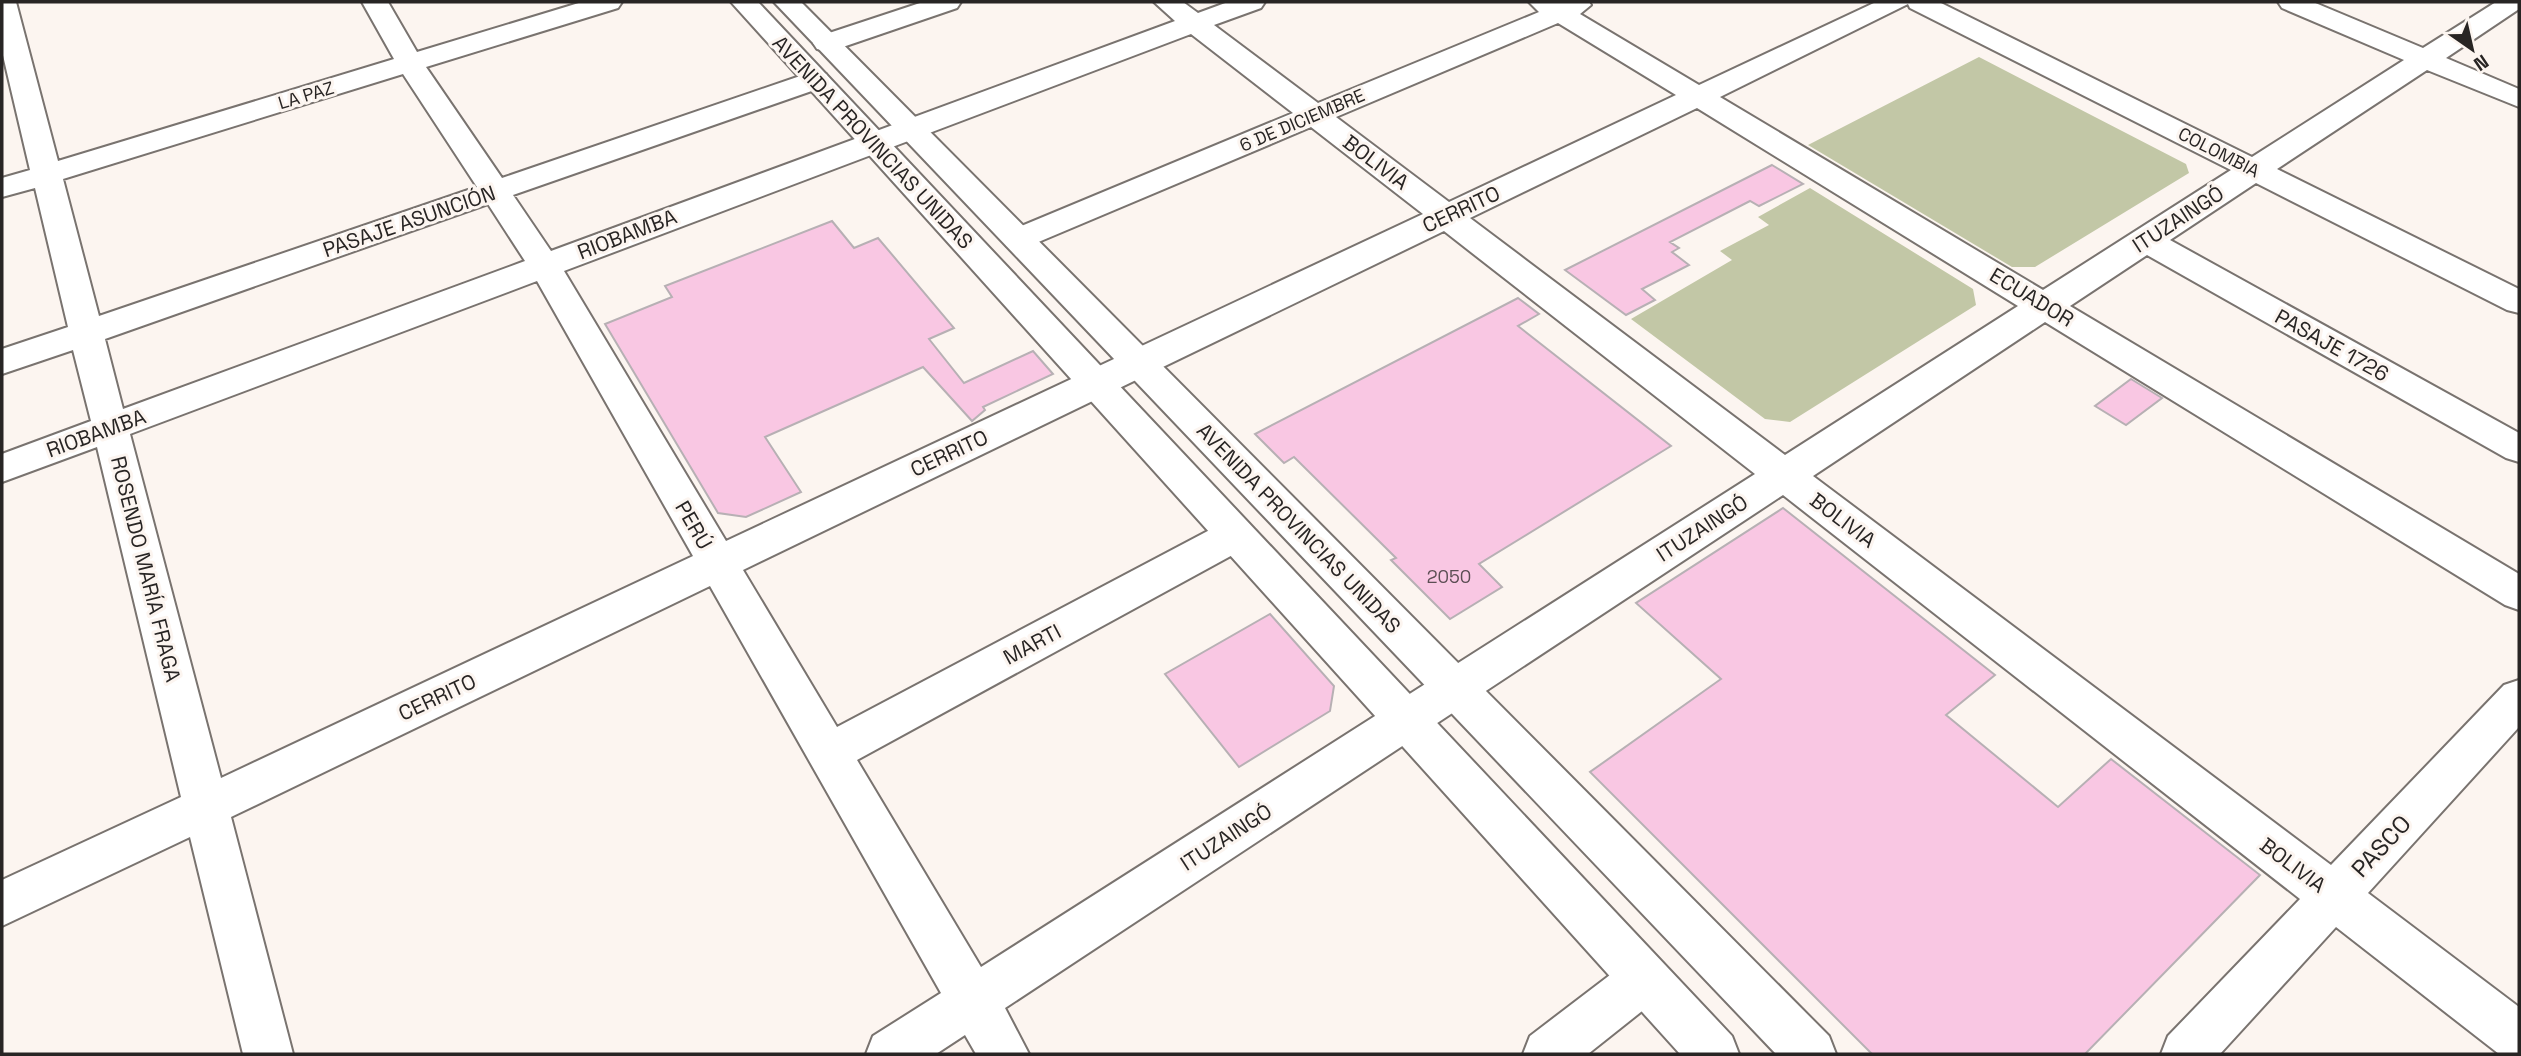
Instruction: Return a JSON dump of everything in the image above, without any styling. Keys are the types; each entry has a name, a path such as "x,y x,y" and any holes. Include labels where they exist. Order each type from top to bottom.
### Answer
{"street":[{"name":"ROSENDO MARÍA FRAGA","path":"3,2 268,1054"},
{"name":"PERÚ","path":"375,2 410,63 544,265 1004,1054"},
{"name":"LA PAZ","path":"2,188 609,2"},
{"name":"AVENIDA PROVINCIAS UNIDAS","path":"744,2 1714,1054"},
{"name":"AVENIDA PROVINCIAS UNIDAS","path":"787,2 1811,1054"},
{"path":"827,43 948,2"},
{"name":"BOLIVIA","path":"1167,2 2519,1038"},
{"name":"RIOBAMBA","path":"2,468 1252,2"},
{"name":"CERRITO","path":"2,904 1896,2"},
{"name":"COLOMBIA","path":"1919,2 2519,302"},
{"path":"2291,2 2519,99"},
{"name":"ITUZAINGÓ","path":"891,1054 2513,2"},
{"name":"ECUADOR","path":"1563,5 1698,96 2519,594"},
{"name":"6 DE DICIEMBRE","path":"1018,239 1315,115 1563,5"},
{"name":"PASAJE ASUNCIÓN","path":"2,362 816,80"},
{"name":"PASAJE 1726","path":"2145,240 2519,449"},
{"name":"MARTI","path":"828,754 1235,535"},
{"name":"PASCO","path":"2186,1054 2519,698"},
{"path":"1548,1054 1643,979"}],"green space":[{"path":"1979,57 2186,164 2189,173 2035,267 2012,267 1808,145"},
{"path":"1810,188 1973,289 1976,305 1790,422 1765,419 1631,319 1732,260 1720,251 1769,225 1758,217"}],"building":[{"path":"1772,165 1803,184 1759,206 1750,201 1670,242 1679,248 1672,252 1689,265 1642,289 1655,300 1626,315 1565,270"},
{"path":"832,221 854,248 878,238 954,328 929,339 964,383 1033,351 1053,374 983,407 985,410 972,421 923,367 765,437 801,492 746,517 718,513 605,324 672,297 665,286"},
{"path":"1518,298 1539,314 1518,326 1671,446 1479,564 1502,587 1450,619 1391,560 1396,558 1294,457 1284,463 1255,434"},
{"path":"2131,379 2162,398 2126,425 2095,406"},
{"path":"1783,508 1995,675 1946,715 2058,807 2111,759 2260,875 2085,1054 1872,1054 1590,772 1721,679 1636,603"},
{"path":"1270,614 1334,686 1330,711 1239,767 1165,674"}]}
